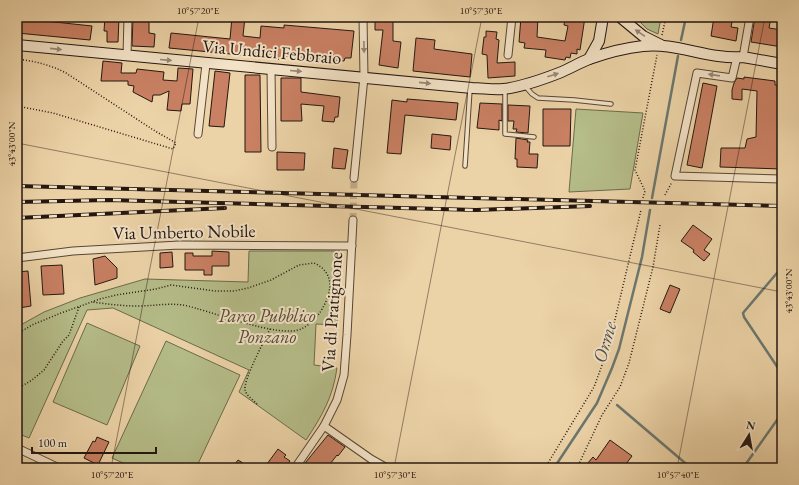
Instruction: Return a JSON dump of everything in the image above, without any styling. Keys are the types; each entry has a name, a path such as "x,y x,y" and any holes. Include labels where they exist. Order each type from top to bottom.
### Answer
{"main road":[{"path":"589,59 599,41 603,17"},
{"path":"620,17 652,43 662,46 704,54 740,57 782,64"},
{"name":"Via Undici Febbraio","path":"17,45 470,88 505,89 524,85 560,73 589,59 623,49 652,43"}],"street":[{"path":"127,56 128,17"},
{"path":"354,178 364,77 363,17"},
{"path":"508,55 512,17"},
{"path":"750,17 740,57 732,78 696,73 674,176 782,179"},
{"path":"198,134 206,64"},
{"path":"271,69 272,147"},
{"name":"Via di Pratignone","path":"295,468 324,426 337,400 344,375 348,335 353,220"},
{"name":"Via Umberto Nobile","path":"17,258 73,251 179,245 352,246"},
{"path":"324,426 371,459 387,468"},
{"path":"17,448 59,468"}],"lane":[{"path":"524,85 538,98 611,104"},
{"path":"465,166 470,88"},
{"path":"505,89 505,134 534,137"}],"path":[{"path":"643,198 645,191 635,170 658,52 652,43 662,36 666,17"},
{"path":"17,59 33,61 58,68 155,132 176,142 173,149 52,113 17,106"},
{"path":"665,195 674,176"},
{"path":"545,468 594,388 608,349 641,210"},
{"path":"577,468 602,415 620,387 629,363 653,267 660,225"},
{"path":"17,334 32,325 92,302 116,295 156,289 168,285 215,291 248,288 271,280 299,265 314,263 325,270 330,284 326,304 316,318 296,331 270,329 182,305 162,304 138,306 92,302"},
{"path":"17,388 32,380 44,370 70,333 79,307"},
{"path":"257,404 246,393 244,386 251,371 253,362 270,329"}],"green space":[{"path":"635,17 661,17 658,34 647,29"},
{"path":"576,109 643,113 630,189 569,192"},
{"name":"Parco Pubblico Ponzano","path":"249,251 340,251 337,325 316,324 314,365 337,368 330,397 317,423 306,440 239,392 249,370 113,308 87,310 29,438 17,433 17,327 44,312 80,298 145,279 248,282"},
{"path":"87,323 140,346 107,425 53,402"},
{"path":"166,341 240,375 196,468 134,468 112,458"}],"building":[{"path":"105,17 119,17 118,42 107,42 107,31 104,31"},
{"path":"133,17 149,17 149,33 155,34 154,47 132,46"},
{"path":"232,17 245,17 243,36 260,38 261,26 284,28 284,25 354,31 351,58 345,58 344,61 285,56 285,60 259,57 260,54 242,53 241,55 169,48 171,33 230,39"},
{"path":"375,17 393,17 393,41 401,42 398,68 379,65 383,30 375,30"},
{"path":"521,17 538,17 537,37 565,41 568,26 564,25 565,17 585,17 580,50 577,49 577,54 571,53 570,58 566,57 565,60 545,57 546,50 524,48 525,43 519,42"},
{"path":"714,17 733,17 731,27 738,28 736,41 711,36"},
{"path":"755,17 771,17 769,28 782,30 782,47 751,42"},
{"path":"17,18 92,26 90,40 17,33"},
{"path":"486,31 497,32 496,39 499,40 497,63 515,62 515,76 488,78 487,55 482,54"},
{"path":"416,38 435,40 434,49 472,54 470,77 413,71"},
{"path":"103,61 122,63 121,73 136,73 137,69 164,72 163,80 177,81 178,68 193,69 190,104 182,104 181,111 167,110 169,91 160,95 153,95 152,102 133,92 134,86 128,85 128,81 101,81"},
{"path":"215,71 230,73 224,127 209,126"},
{"path":"245,75 260,75 261,152 245,152"},
{"path":"744,77 775,81 775,85 782,86 782,169 720,167 721,148 745,148 747,139 756,137 757,91 742,89 742,100 732,99 734,83 737,78 744,79"},
{"path":"281,78 301,78 301,92 340,97 338,117 335,117 334,122 322,121 324,106 301,104 302,121 281,121"},
{"path":"703,83 717,86 702,168 687,165"},
{"path":"407,99 458,103 456,120 405,115 401,154 387,153 392,100 407,102"},
{"path":"480,103 502,104 502,121 499,120 499,130 477,128"},
{"path":"508,105 530,106 528,133 516,132 517,129 513,129 514,121 508,121"},
{"path":"543,109 571,109 570,146 543,146"},
{"path":"432,134 451,136 450,150 431,148"},
{"path":"516,138 528,140 527,142 530,142 529,154 538,154 537,168 517,167 517,159 515,159"},
{"path":"334,148 348,150 345,169 332,168"},
{"path":"277,152 305,153 304,170 277,170"},
{"path":"693,225 712,239 704,250 710,254 704,261 693,252 694,250 681,241"},
{"path":"212,251 229,252 229,266 212,266 212,275 204,275 204,270 185,270 185,253 193,253 193,256 212,256"},
{"path":"172,252 173,267 160,268 160,253"},
{"path":"105,256 117,268 117,278 95,285 93,259"},
{"path":"62,265 64,294 43,295 41,266"},
{"path":"28,271 31,306 19,308 17,272"},
{"path":"670,285 680,289 670,313 660,309"},
{"path":"328,435 345,447 338,456 337,455 327,468 301,468"},
{"path":"97,437 109,442 98,465 84,458 93,441 95,442"},
{"path":"610,440 632,456 623,468 606,468 601,464 598,468 592,468 587,464 593,457 596,460"},
{"path":"278,449 286,455 284,457 290,461 285,468 272,468 267,464"},
{"path":"238,460 251,468 232,468"}],"waterway":[{"name":"Orme","path":"681,40 686,17"},
{"name":"Orme","path":"652,198 678,56"},
{"name":"Orme","path":"554,468 597,403 612,368 619,349 642,257 650,210"},
{"path":"782,267 743,313 744,317 782,374"},
{"path":"617,405 691,468"},
{"path":"743,468 782,413"}],"tunnel":[{"path":"353,220 354,178"}],"railway":[{"path":"17,186 782,206"},
{"path":"17,202 109,200 476,210 590,206"},
{"path":"17,218 225,208"}]}
